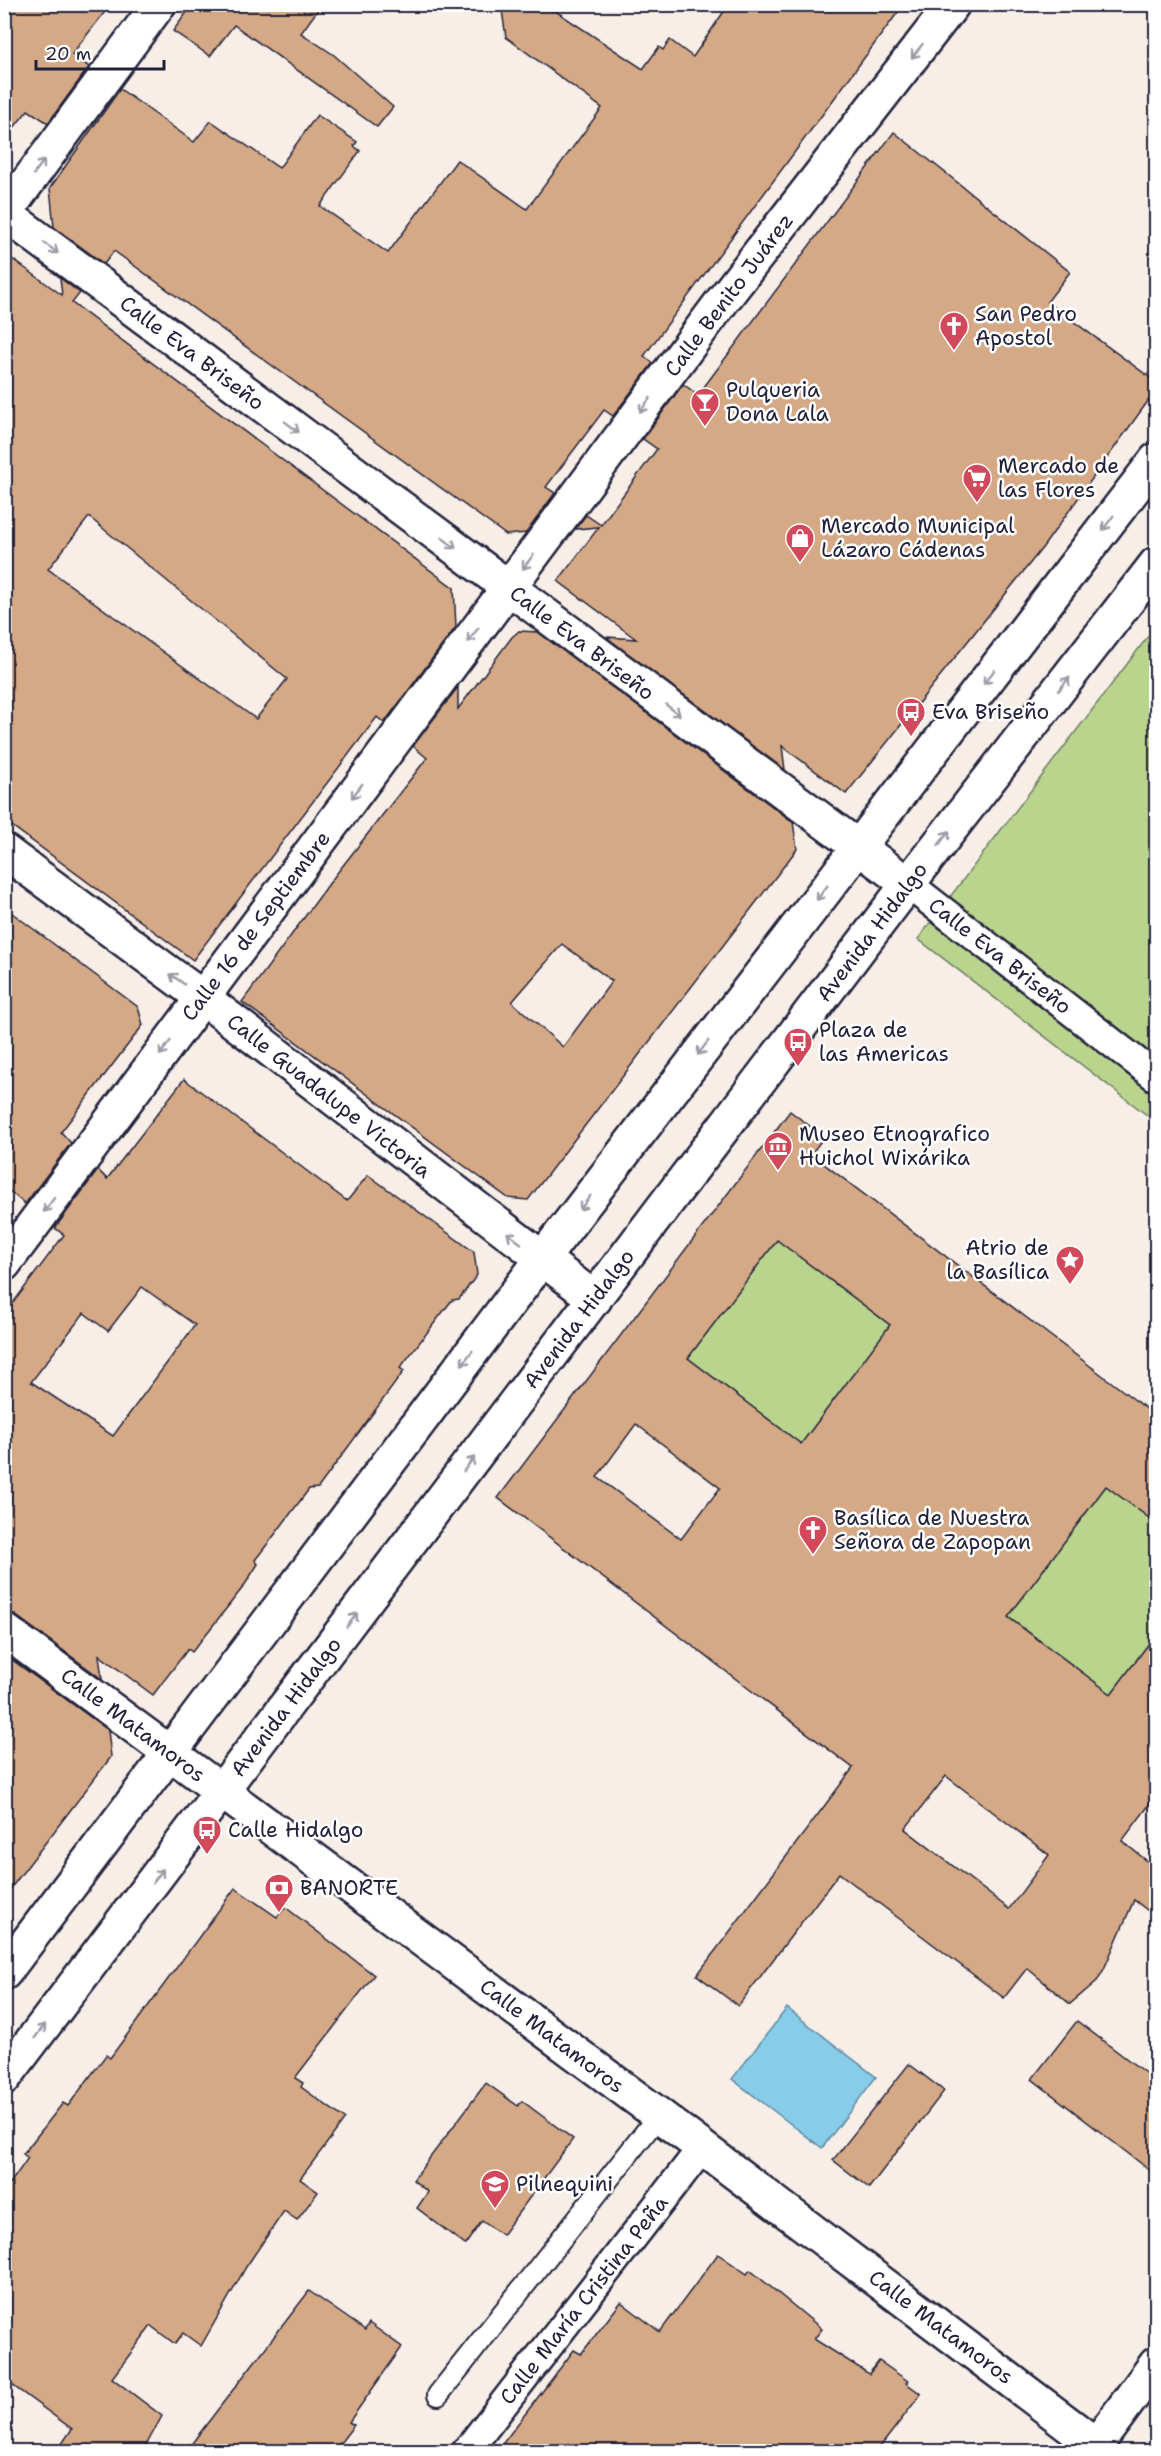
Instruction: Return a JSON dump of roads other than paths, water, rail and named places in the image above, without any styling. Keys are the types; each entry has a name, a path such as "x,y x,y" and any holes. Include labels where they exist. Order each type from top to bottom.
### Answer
{"street":[{"path":"5,213 159,4"},
{"name":"Calle Benito Juárez","path":"508,588 723,300 952,4"},
{"name":"Calle Eva Briseño","path":"5,213 908,884 1156,1077"},
{"path":"4,1973 542,1259 1156,460"},
{"name":"Avenida Hidalgo","path":"4,2078 908,884 1156,564"},
{"name":"Calle 16 de Septiembre","path":"4,1264 508,588"},
{"name":"Calle Guadalupe Victoria","path":"4,851 203,998 594,1299"},
{"name":"Calle Matamoros","path":"4,1630 659,2115 1094,2448"},
{"name":"Calle María Cristina Peña","path":"466,2451 702,2148"},
{"path":"1094,2448 1156,2364"}],"lane":[{"path":"438,2395 659,2115"}],"water":[{"path":"787,2008 876,2077 822,2148 732,2079"}],"place":[{"name":"San Pedro Apostol","path":"954,352"},
{"name":"Pulqueria Dona Lala","path":"705,428"},
{"name":"Mercado de las Flores","path":"977,504"},
{"name":"Mercado Municipal Lázaro Cádenas","path":"800,564"},
{"name":"Eva Briseño","path":"911,738"},
{"name":"Plaza de las Americas","path":"798,1068"},
{"name":"Museo Etnografico Huichol Wixárika","path":"778,1172"},
{"name":"Atrio de la Basílica","path":"1070,1286"},
{"name":"Basílica de Nuestra Señora de Zapopan","path":"813,1556"},
{"name":"Calle Hidalgo","path":"207,1856"},
{"name":"BANORTE","path":"279,1914"},
{"name":"Pilnequini","path":"495,2210"}]}
